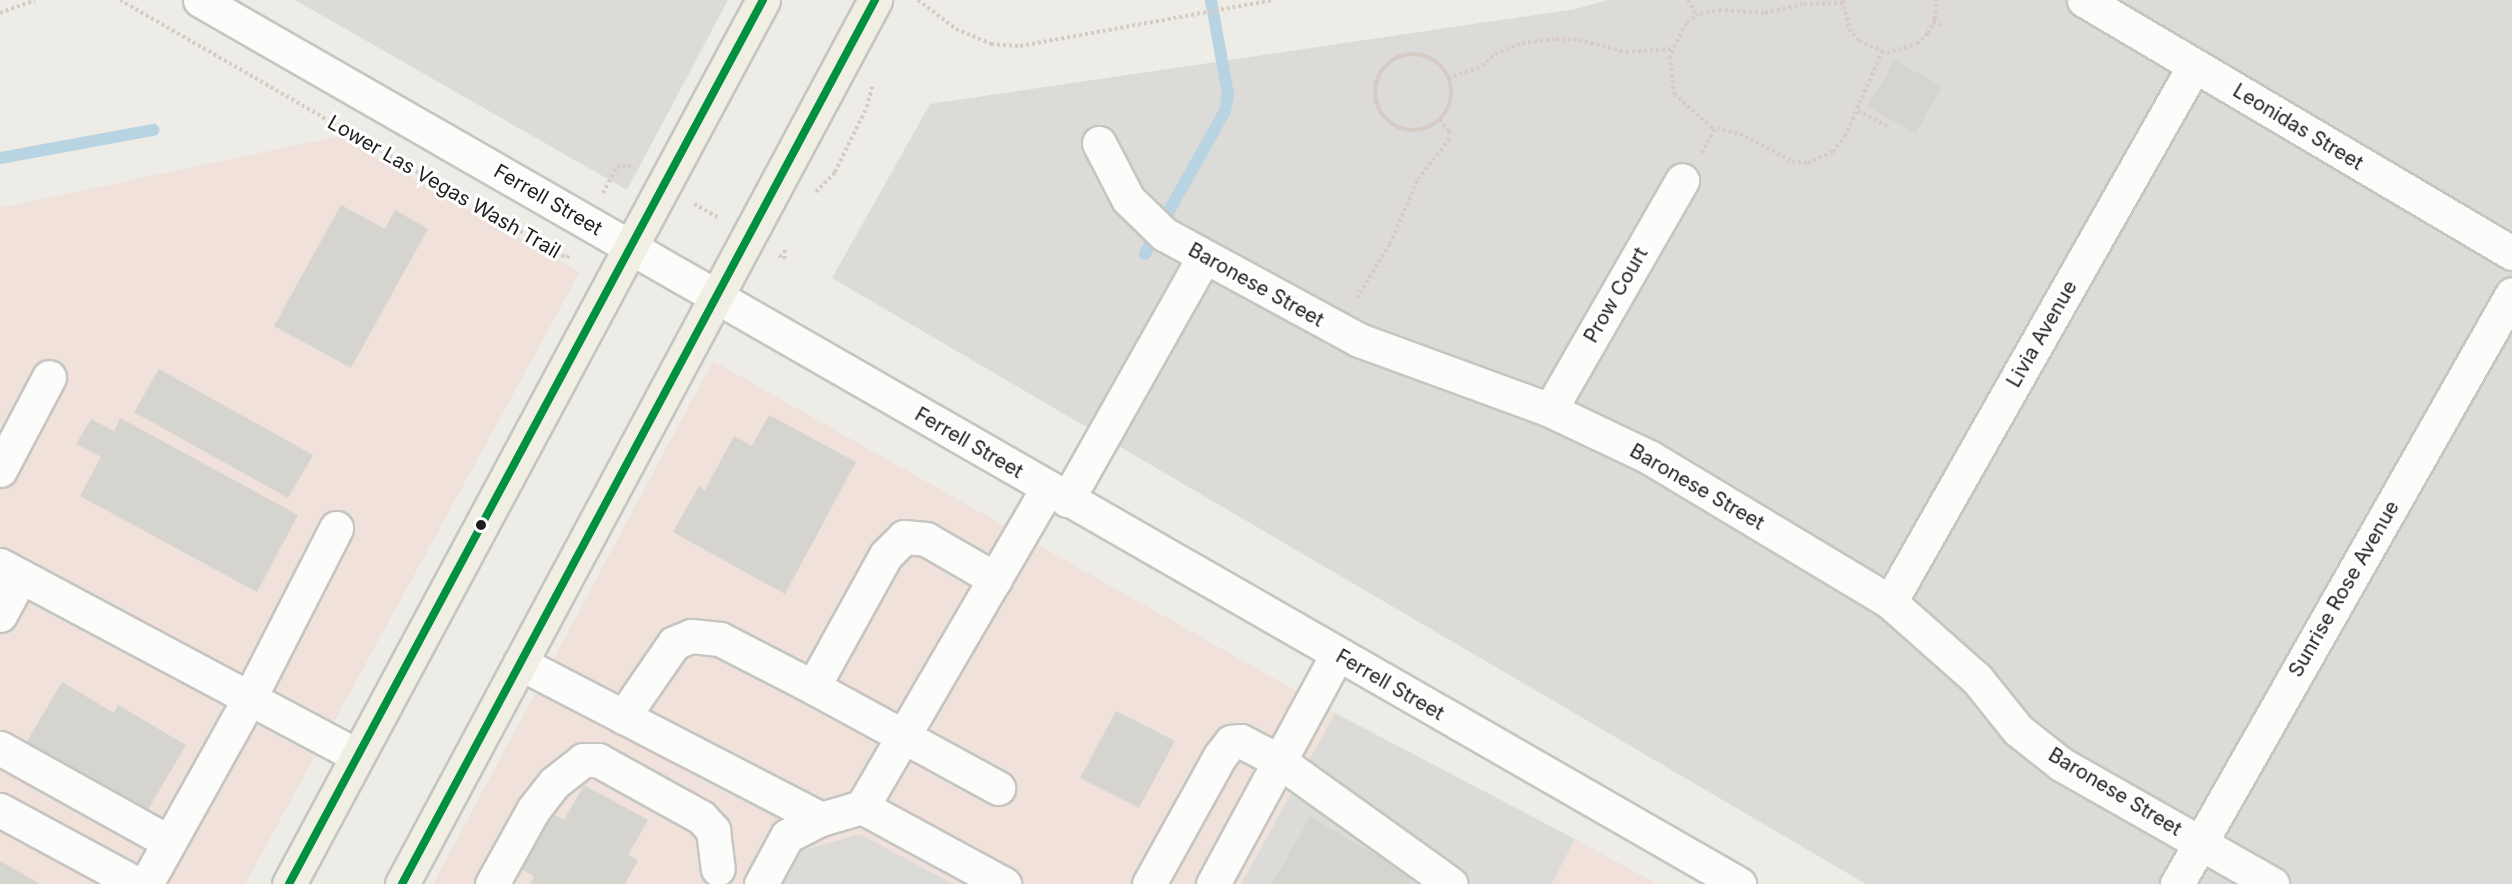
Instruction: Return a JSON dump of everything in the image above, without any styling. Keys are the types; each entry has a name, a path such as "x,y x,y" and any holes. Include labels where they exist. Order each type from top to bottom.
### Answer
{"main road":[{"path":"289,884 763,0"},
{"path":"402,884 875,0"}],"street":[{"name":"Ferrell Street","path":"200,0 1739,884"},
{"name":"Leonidas Street","path":"2084,0 2512,253"},
{"name":"Livia Avenue","path":"1890,602 2194,66"},
{"name":"Baronese Street","path":"1100,143 1128,199 1164,234 1359,340 1550,410 1649,458 1890,602 1977,679 2018,730 2061,764 2272,884"},
{"name":"Prow Court","path":"1550,410 1682,180"},
{"path":"761,884 787,836 821,819 862,807 995,579 1057,494 1203,257"},
{"name":"Sunrise Rose Avenue","path":"2177,884 2512,294"},
{"path":"0,470 49,377"},
{"path":"146,884 249,699 336,528"},
{"path":"813,687 886,555 904,537 926,539 995,579"},
{"path":"0,615 10,570 357,756"},
{"path":"623,717 674,644 691,636 720,639 905,734 998,788"},
{"path":"1213,884 1337,655"},
{"path":"520,663 821,819"},
{"path":"1149,884 1231,742 1241,741 1279,761 1451,884"},
{"path":"0,748 169,842"},
{"path":"492,884 533,810 554,783 583,760 598,760 701,817 713,830 723,879"},
{"path":"862,807 1004,884"},
{"path":"0,810 137,884"}],"path":[{"path":"0,13 35,0"},
{"name":"Lower Las Vegas Wash Trail","path":"120,0 567,258 617,167 628,165 750,236 784,259 785,243"},
{"path":"918,0 965,33 991,44 1020,46 1273,0"},
{"path":"1688,0 1697,16"},
{"path":"1882,52 1858,111 1833,152 1808,163 1792,161 1740,134 1711,127 1688,111 1674,94 1670,74 1672,49 1686,23 1697,16 1721,10 1764,12 1797,3 1843,1 1843,15 1854,35 1872,50 1902,51 1917,44 1933,22 1936,0"},
{"path":"1933,22 1943,26"},
{"path":"1448,78 1482,66 1495,54 1522,43 1556,39 1579,40 1626,52 1672,49"},
{"path":"1406,55 1431,58 1448,78 1450,101 1439,120 1415,130 1392,124 1377,106 1377,80 1389,64 1406,55"},
{"path":"812,196 835,172 867,107 874,79"},
{"path":"1858,111 1887,126"},
{"path":"1338,329 1390,244 1402,209 1419,179 1449,140 1449,131 1439,120"}],"shaded area":[{"path":"295,0 728,0 627,190"},
{"path":"1607,0 2512,0 2512,884 1866,884 832,278 930,104 1576,9"},
{"path":"340,136 580,272 245,884 0,884 0,208"},
{"path":"713,361 1335,713 1241,884 954,884 860,834 800,851 782,884 433,884"},
{"path":"1335,713 1575,839 1552,884 1241,884"},
{"path":"860,834 954,884 782,884 800,851"},
{"path":"1575,839 1657,884 1552,884"}],"building":[{"path":"1895,60 1942,87 1915,134 1868,106"},
{"path":"341,205 385,229 395,210 428,229 351,368 274,326"},
{"path":"159,369 313,455 288,498 134,412"},
{"path":"769,415 856,462 785,594 673,532 699,486 705,490 734,436 752,446"},
{"path":"120,418 298,515 257,592 80,496 101,457 76,444 91,419 114,431"},
{"path":"62,682 114,713 118,705 186,745 143,818 23,748"},
{"path":"1116,711 1175,741 1139,808 1080,778"},
{"path":"584,785 648,820 628,855 638,860 625,884 530,884 534,876 509,863 539,807 564,820"},
{"path":"1310,817 1412,876 1408,884 1272,884"},
{"path":"0,861 40,884 0,884"}],"waterway":[{"path":"1145,254 1225,111 1228,94 1211,0"},
{"path":"0,158 153,130"}],"transit line":[{"path":"289,884 763,0"},
{"path":"402,884 875,0"}]}
